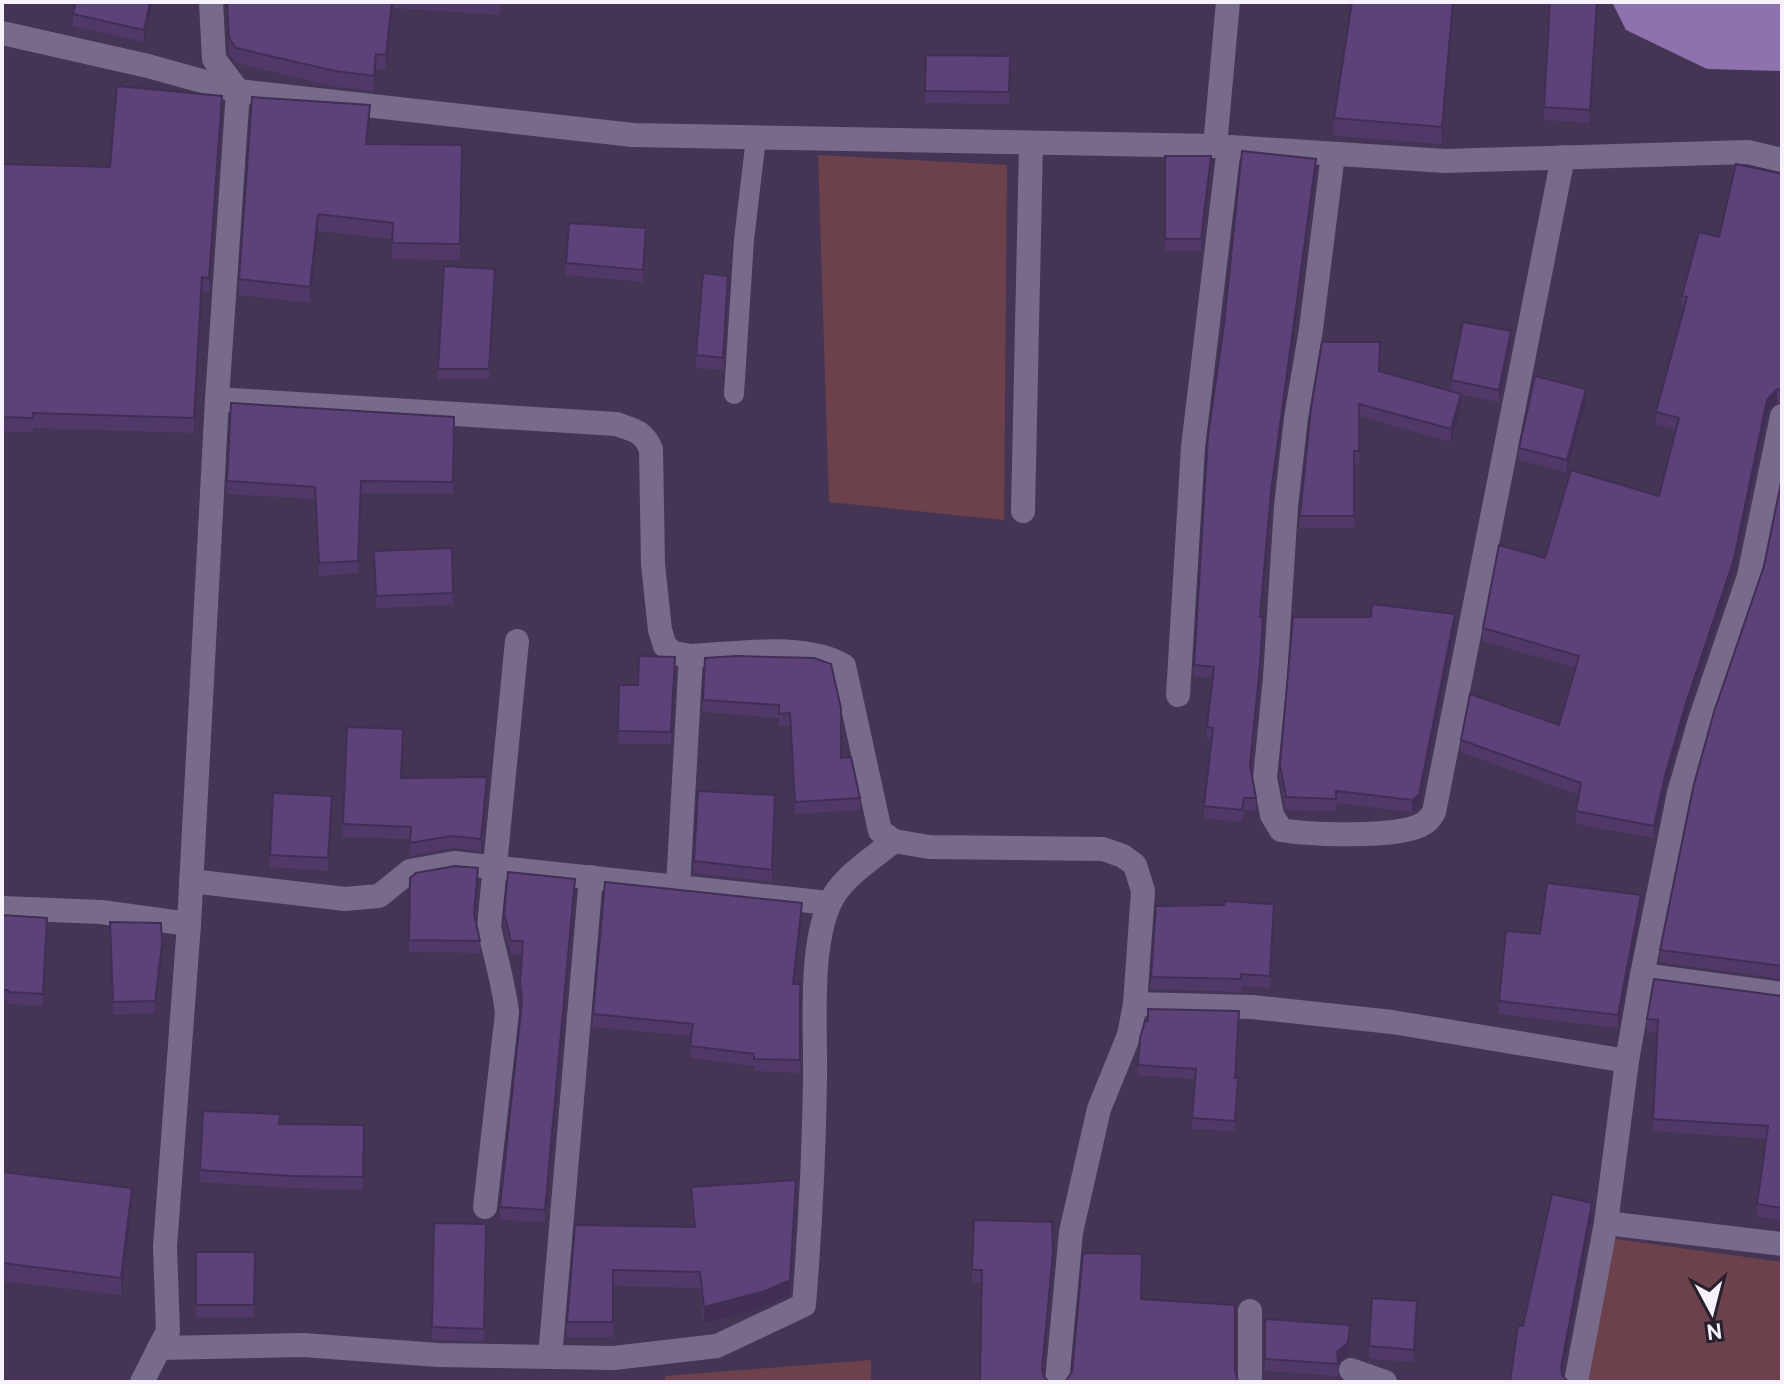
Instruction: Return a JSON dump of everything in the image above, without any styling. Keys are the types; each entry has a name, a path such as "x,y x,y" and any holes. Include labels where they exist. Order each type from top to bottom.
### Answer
{"street":[{"path":"142,1382 168,1331 165,1247 189,924 217,399 238,91 214,59 211,2"},
{"path":"1178,695 1193,447 1215,284 1228,2"},
{"path":"2,33 148,66 238,91 633,135 1222,147 1445,161 1748,152 1782,160"},
{"path":"1023,511 1031,143"},
{"path":"1333,154 1286,506 1265,778 1272,815 1281,830 1303,834 1419,827 1434,812 1563,157"},
{"path":"217,399 616,424 645,436 651,449 653,564 660,630 665,646 674,653 691,656 811,653 831,658 844,666 880,831 894,841 929,847 1103,849 1123,856 1135,865 1143,891 1135,1004 1129,1035 1099,1109 1071,1232 1057,1382"},
{"path":"1576,1382 1606,1223 1627,1061 1642,975 1679,793 1700,720 1749,576 1782,416"},
{"path":"485,1207 507,1013 504,983 489,927 517,641"},
{"path":"678,886 691,656"},
{"path":"159,1348 303,1345 438,1355 550,1357 615,1370 717,1346 804,1305 815,1081 815,982 823,925 829,903 844,883 894,841"},
{"path":"191,881 366,899 379,896 410,871 454,863 829,903"},
{"path":"550,1357 591,877"},
{"path":"2,908 101,912 189,924"},
{"path":"1642,975 1782,994"},
{"path":"1135,1004 1252,1007 1392,1022 1627,1061"},
{"path":"1606,1223 1782,1244"},
{"path":"1250,1311 1250,1382"},
{"path":"1351,1370 1385,1382"}],"lane":[{"path":"734,394 744,240 756,138"}],"shaded area":[{"path":"1612,2 1782,2 1782,71 1707,69 1626,30"},
{"path":"818,155 1007,165 1004,520 829,502"},
{"path":"1601,1237 1782,1262 1782,1382 1568,1382"},
{"path":"871,1360 871,1382 665,1382 665,1376"}],"building":[{"path":"76,2 150,2 144,30 73,14"},
{"path":"227,2 392,2 386,55 376,54 374,76 335,71 236,48 229,38"},
{"path":"1352,2 1453,2 1442,127 1334,118"},
{"path":"1550,2 1597,2 1590,110 1544,107"},
{"path":"926,55 1010,56 1009,92 925,91"},
{"path":"117,86 222,96 209,278 202,277 194,418 33,413 33,418 2,417 2,164 110,167"},
{"path":"252,97 370,105 366,144 462,145 460,244 392,243 393,223 318,214 310,287 239,279"},
{"path":"1242,151 1316,159 1271,492 1250,765 1256,798 1244,798 1242,810 1204,806 1213,728 1207,727 1214,667 1194,665 1208,436 1224,324"},
{"path":"1165,156 1211,156 1201,239 1165,239"},
{"path":"1736,164 1782,174 1782,390 1777,389 1767,400 1734,559 1686,703 1654,826 1576,811 1581,783 1461,740 1470,694 1559,725 1579,656 1483,628 1499,545 1545,558 1571,470 1659,496 1679,418 1656,412 1687,297 1682,296 1699,232 1719,237"},
{"path":"569,223 646,228 643,270 566,263"},
{"path":"444,266 495,269 489,369 438,369"},
{"path":"703,273 728,276 723,358 696,355"},
{"path":"1463,322 1511,331 1499,390 1451,380"},
{"path":"1322,342 1380,342 1379,371 1461,394 1451,429 1359,404 1359,451 1354,451 1354,516 1300,516 1311,408"},
{"path":"1535,376 1586,389 1567,460 1519,448"},
{"path":"231,403 454,417 453,482 361,481 358,561 319,563 315,487 227,481"},
{"path":"1782,478 1782,966 1660,950 1694,784 1714,712 1764,566"},
{"path":"452,548 453,593 376,596 374,551"},
{"path":"1372,604 1455,614 1419,795 1412,800 1336,791 1336,799 1286,797 1280,765 1293,617 1371,617"},
{"path":"639,656 675,657 671,732 618,731 619,685 638,685"},
{"path":"705,658 814,658 831,664 841,708 841,758 851,757 860,798 795,802 790,713 779,714 779,705 703,700"},
{"path":"347,727 403,729 401,778 487,777 481,839 452,836 410,843 411,827 343,824"},
{"path":"698,791 775,795 772,870 694,861"},
{"path":"273,793 332,796 328,858 270,855"},
{"path":"455,866 478,868 474,914 480,941 409,940 410,878 416,873"},
{"path":"508,872 575,879 545,1210 500,1207 522,1002 523,941 511,941 504,914"},
{"path":"605,882 802,903 793,984 800,984 800,1060 754,1059 754,1054 690,1046 693,1024 593,1014"},
{"path":"1547,883 1641,895 1618,1015 1499,1001 1506,931 1540,934"},
{"path":"1224,901 1274,904 1270,976 1241,974 1241,979 1151,977 1156,906 1224,905"},
{"path":"2,915 47,918 43,994 2,990"},
{"path":"110,922 161,923 162,944 155,1001 113,1002"},
{"path":"1654,979 1782,996 1782,1208 1757,1204 1768,1126 1653,1119 1658,1020 1647,1019"},
{"path":"1148,1009 1239,1011 1235,1121 1192,1118 1196,1069 1138,1065 1140,1038 1145,1021 1148,1021"},
{"path":"203,1111 280,1114 279,1124 364,1125 363,1177 200,1170"},
{"path":"2,1172 132,1188 121,1278 2,1263"},
{"path":"796,1180 790,1280 765,1291 704,1307 700,1272 613,1270 613,1322 567,1322 575,1225 695,1227 691,1187"},
{"path":"1552,1194 1592,1203 1561,1367 1562,1375 1568,1382 1510,1382 1518,1325 1523,1326"},
{"path":"974,1220 1052,1222 1053,1253 1042,1369 1049,1382 980,1382 982,1270 972,1270"},
{"path":"434,1223 486,1224 484,1329 432,1327"},
{"path":"196,1252 255,1252 254,1305 196,1305"},
{"path":"1083,1253 1142,1254 1141,1299 1235,1305 1235,1370 1238,1382 1065,1382 1072,1372"},
{"path":"1372,1298 1417,1301 1414,1350 1369,1346"},
{"path":"1265,1319 1350,1325 1348,1343 1337,1352 1338,1364 1265,1359"}]}
